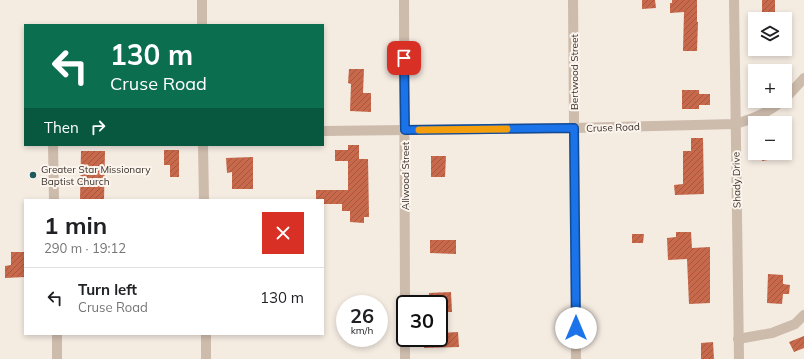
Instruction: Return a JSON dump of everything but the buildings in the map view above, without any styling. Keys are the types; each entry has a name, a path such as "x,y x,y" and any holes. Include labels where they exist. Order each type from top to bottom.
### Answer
{"street":[{"path":"202,0 202,24"},
{"name":"Allwood Street","path":"404,0 405,295"},
{"name":"Bertwood Street","path":"573,0 576,359"},
{"name":"Shady Drive","path":"734,0 739,359"},
{"path":"792,91 804,78"},
{"name":"Cruse Road","path":"324,131 574,128 735,124 754,119 773,108"},
{"path":"53,146 54,199"},
{"path":"204,146 204,199"},
{"path":"738,339 772,333 795,324 804,315"},
{"path":"56,335 57,359"},
{"path":"206,335 206,359"},
{"path":"405,347 405,359"}],"slow traffic":[{"path":"419,130 507,129"}],"place":[{"name":"Greater Star Missionary Baptist Church","path":"33,175"}],"route":[{"path":"404,58 405,130 574,128 576,328"}]}
